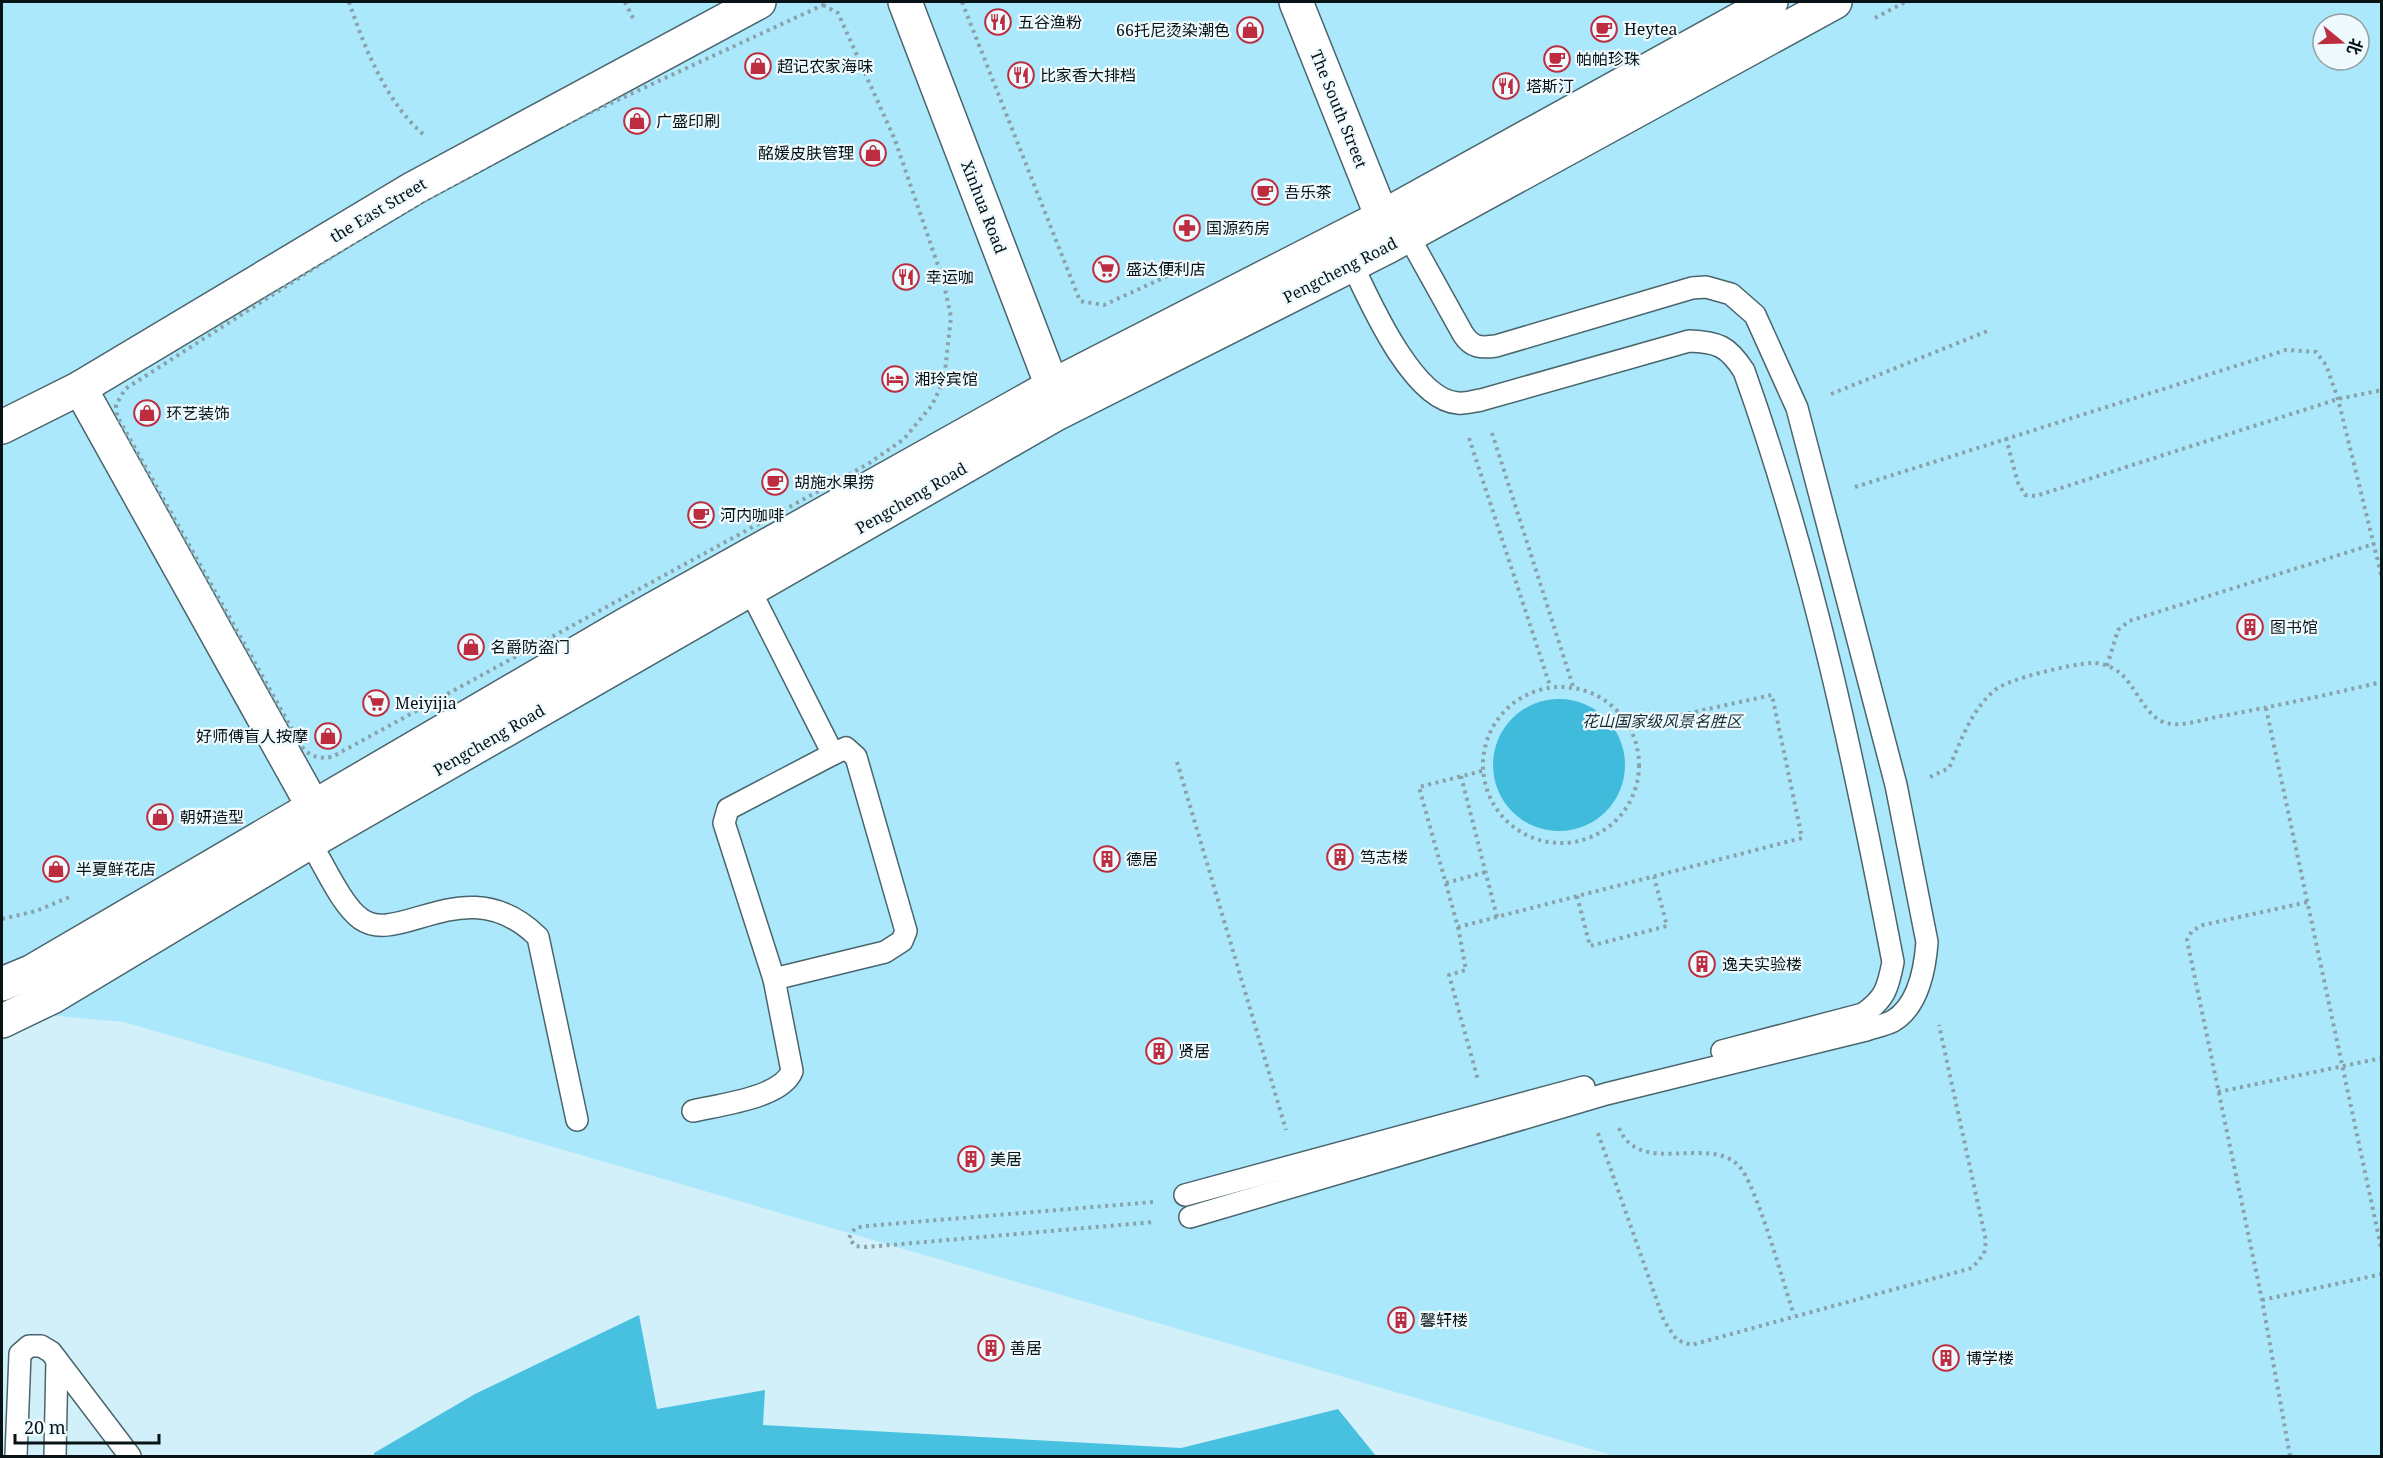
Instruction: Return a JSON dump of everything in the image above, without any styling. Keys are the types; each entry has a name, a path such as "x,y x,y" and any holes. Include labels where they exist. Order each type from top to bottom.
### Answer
{"main road":[{"name":"the East Street","path":"2,427 80,388 414,188 759,2"},
{"name":"Xinhua Road","path":"905,2 1054,400"},
{"name":"The South Street","path":"1296,2 1382,217"},
{"name":"Pengcheng Road","path":"2,984 32,972 625,625 1054,400 1771,2"},
{"name":"Pengcheng Road","path":"2,1021 52,997 310,842 750,590 1054,400 1352,264 1835,2"},
{"path":"80,388 314,808"}],"lane":[{"path":"1190,1217 1597,1098 1866,1030 1893,1021 1909,1007 1925,964 1927,942 1896,785 1857,645 1822,498 1797,408 1755,315 1731,294 1706,287 1692,288 1496,346 1481,348 1469,343 1462,334 1408,235"},
{"path":"1185,1195 1863,1014 1878,1004 1889,985 1893,962 1859,786 1787,504 1744,371 1732,351 1711,342 1689,341 1481,400 1457,404 1443,398 1419,381 1393,344 1352,264"},
{"path":"750,590 833,754"},
{"path":"693,1111 760,1095 783,1084 792,1071 774,979 724,824 725,814 728,809 846,748 856,757 906,931 902,941 885,952 774,979"},
{"path":"310,842 348,904 362,920 380,925 449,908 478,907 521,921 538,938 577,1120"},
{"path":"16,1456 20,1354 29,1346 41,1346 57,1360 130,1456"},
{"path":"55,1456 57,1360"}],"path":[{"path":"349,2 367,51 389,91 410,123 430,140"},
{"path":"962,2 1080,301 1093,306 1104,305 1179,270"},
{"path":"823,5 838,13 895,140 943,280 951,317 949,353 944,380 932,405 904,439 868,464 332,758 322,759 310,755 302,747 117,416 118,397 125,389 388,221 544,134 816,7 823,5"},
{"path":"1797,408 1990,330"},
{"path":"1822,498 2286,350 2316,352 2326,365 2338,399 2382,578"},
{"path":"2006,438 2018,483 2025,495 2036,496 2338,399 2382,390"},
{"path":"1481,400 1573,686"},
{"path":"1457,404 1550,686"},
{"path":"2107,666 2118,630 2129,621 2374,544"},
{"path":"1896,785 1939,775 1949,768 1962,735 1983,702 1996,688 2009,681 2091,663 2107,666 2120,672 2151,712 2166,723 2182,723 2266,708 2382,682"},
{"path":"1550,686 1573,686 1596,693 1615,707 1629,726 1637,748 1639,771 1633,793 1622,814 1605,830 1584,840 1561,844 1538,840 1517,830 1500,815 1488,794 1482,771 1484,747 1493,725 1508,707 1527,693 1550,686"},
{"path":"1458,927 1802,838 1772,695 1629,726"},
{"path":"2266,708 2344,1065 2382,1252"},
{"path":"1177,762 1297,1165"},
{"path":"1482,771 1419,787 1458,927 1466,970 1449,975 1486,1113"},
{"path":"1461,776 1497,917"},
{"path":"1446,883 1486,872"},
{"path":"1577,896 1590,946 1667,926 1654,877"},
{"path":"2,918 36,911 74,895"},
{"path":"2290,1456 2262,1300 2187,940 2192,931 2203,925 2308,902"},
{"path":"1597,1098 1664,1321 1677,1340 1690,1345 1972,1268 1984,1254 1986,1241 1983,1221 1925,964"},
{"path":"2218,1092 2382,1058"},
{"path":"1597,1098 1628,1143 1640,1149 1669,1154 1712,1154 1729,1157 1741,1167 1755,1199 1794,1315"},
{"path":"1185,1195 1161,1201 866,1226 855,1228 849,1238 855,1246 867,1247 1190,1217"},
{"path":"2262,1300 2382,1274"}],"green space":[{"name":"花山国家级风景名胜区","path":"2,2 2381,2 2381,1456 1615,1456 124,1022 2,1011"}],"shaded area":[{"path":"1559,699 1584,704 1606,718 1620,740 1625,765 1620,790 1606,812 1584,826 1559,831 1534,826 1512,812 1498,790 1493,765 1498,740 1512,718 1534,704"},
{"path":"639,1315 657,1409 765,1390 763,1425 1181,1448 1338,1409 1376,1456 374,1456 374,1453 475,1394"}],"place":[{"name":"五谷渔粉","path":"998,22"},
{"name":"Heytea","path":"1604,29"},
{"name":"66托尼烫染潮色","path":"1250,30"},
{"name":"帕帕珍珠","path":"1557,59"},
{"name":"超记农家海味","path":"758,66"},
{"name":"比家香大排档","path":"1021,75"},
{"name":"塔斯汀","path":"1506,86"},
{"name":"广盛印刷","path":"637,121"},
{"name":"酩媛皮肤管理","path":"873,153"},
{"name":"吾乐茶","path":"1265,192"},
{"name":"国源药房","path":"1187,228"},
{"name":"盛达便利店","path":"1106,269"},
{"name":"幸运咖","path":"906,277"},
{"name":"湘玲宾馆","path":"895,379"},
{"name":"环艺装饰","path":"147,413"},
{"name":"胡施水果捞","path":"775,482"},
{"name":"河内咖啡","path":"701,515"},
{"name":"图书馆","path":"2250,627"},
{"name":"名爵防盗门","path":"471,647"},
{"name":"Meiyijia","path":"376,703"},
{"name":"好师傅盲人按摩","path":"328,736"},
{"name":"朝妍造型","path":"160,817"},
{"name":"笃志楼","path":"1340,857"},
{"name":"德居","path":"1107,859"},
{"name":"半夏鲜花店","path":"56,869"},
{"name":"逸夫实验楼","path":"1702,964"},
{"name":"贤居","path":"1159,1051"},
{"name":"美居","path":"971,1159"},
{"name":"馨轩楼","path":"1401,1320"},
{"name":"善居","path":"991,1348"},
{"name":"博学楼","path":"1946,1358"}]}
